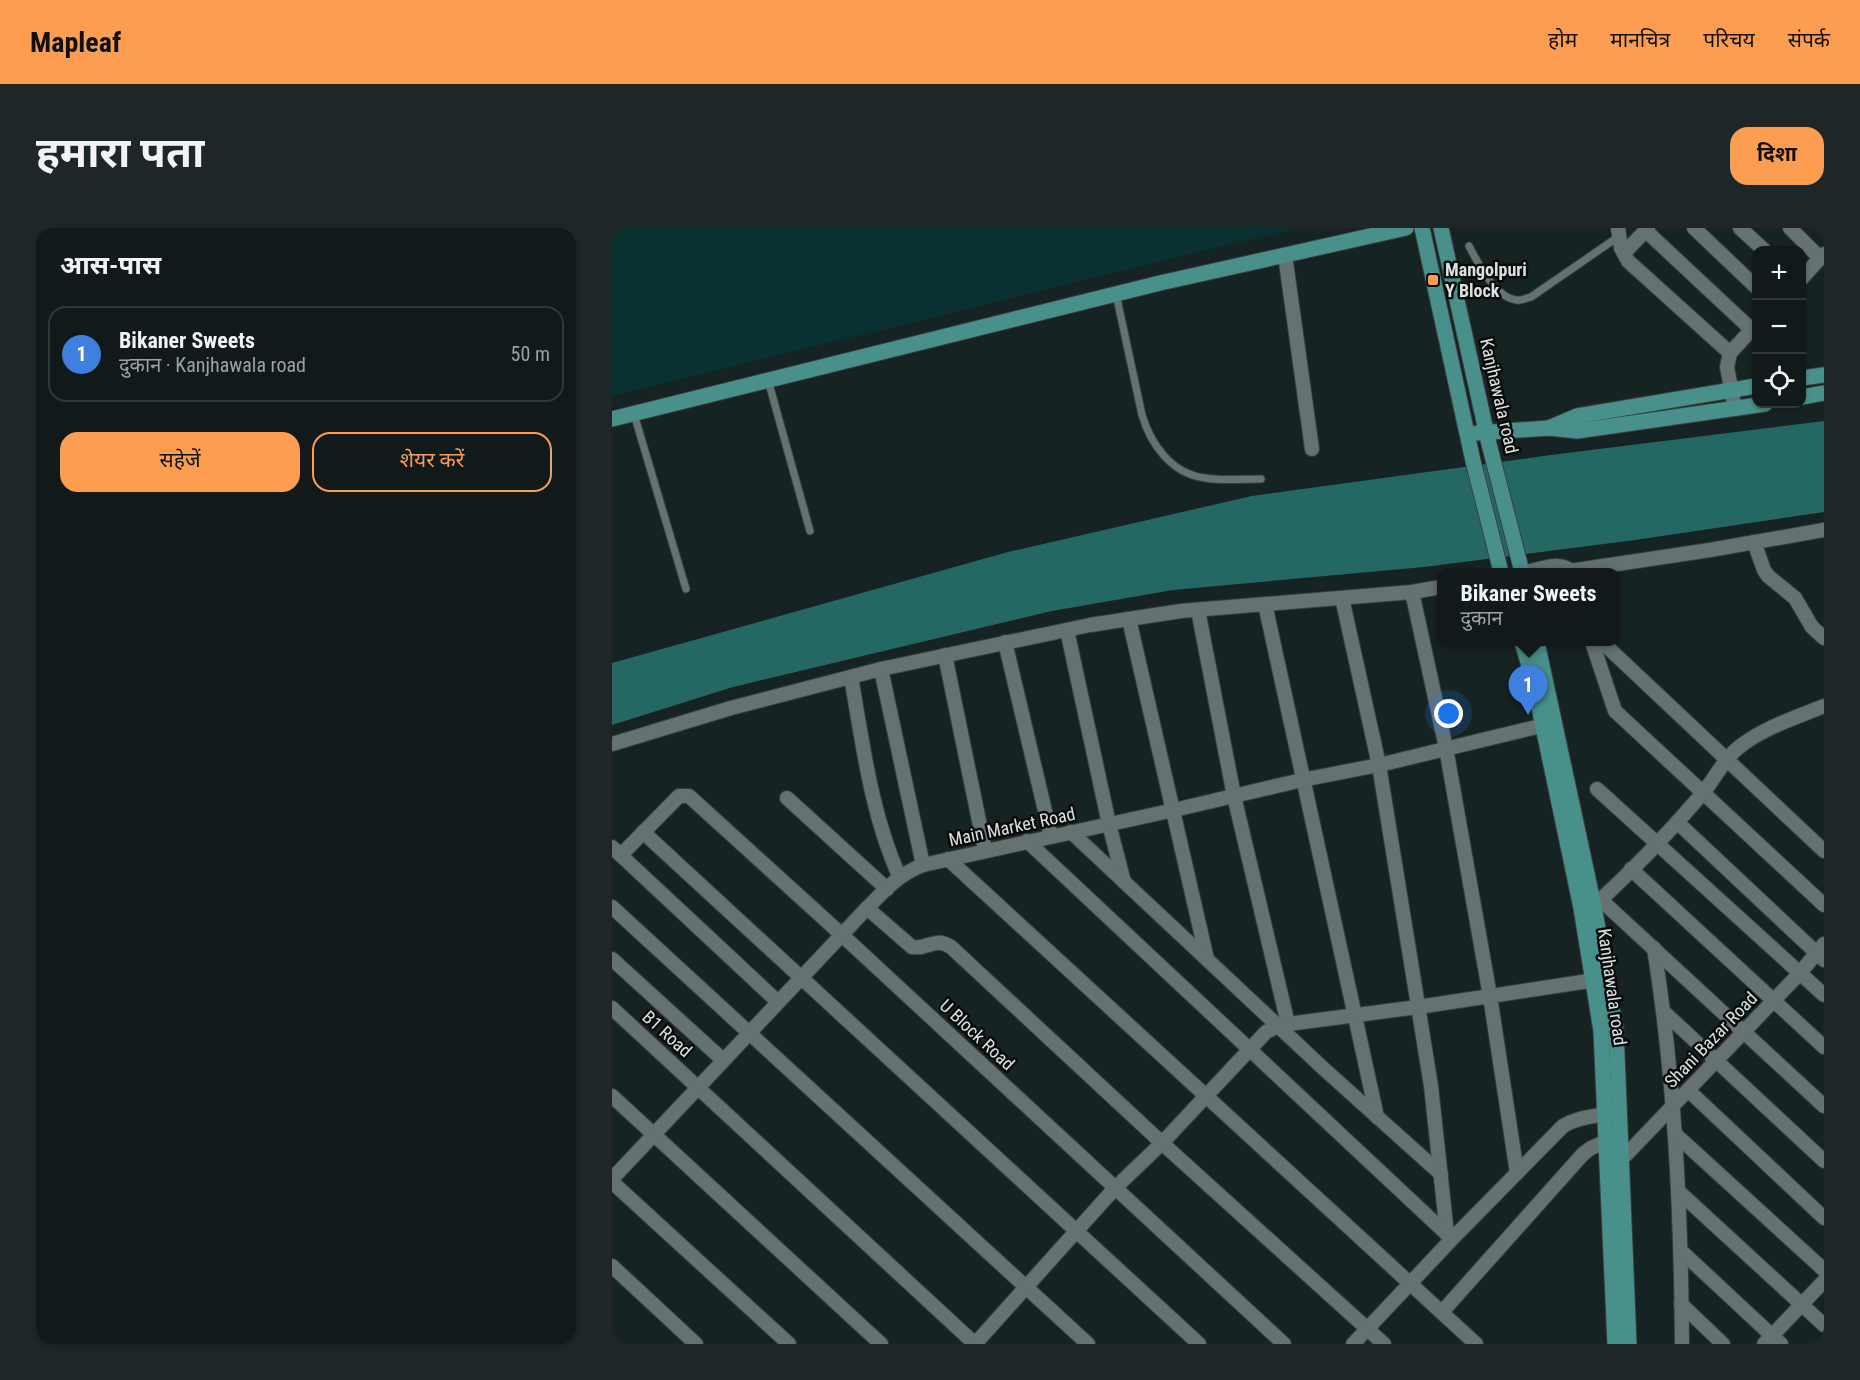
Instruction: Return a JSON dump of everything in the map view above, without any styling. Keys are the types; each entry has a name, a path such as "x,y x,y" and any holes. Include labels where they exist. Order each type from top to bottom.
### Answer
{"main road":[{"path":"612,419 1116,294 1406,228"},
{"path":"1422,228 1473,461 1500,568"},
{"name":"Kanjhawala road","path":"1441,228 1492,458 1523,568"},
{"path":"1806,377 1824,375"},
{"path":"1549,429 1576,416 1752,387"},
{"path":"1806,396 1824,393"},
{"path":"1468,434 1549,429 1577,431 1752,406"},
{"name":"Kanjhawala road","path":"1523,646 1548,724 1598,903 1605,1159 1615,1344"},
{"name":"Kanjhawala road","path":"1538,646 1548,724 1581,908 1616,1030 1629,1344"}],"street":[{"path":"1694,228 1752,283"},
{"path":"1740,228 1760,246"},
{"path":"1790,228 1822,256 1806,274"},
{"path":"1624,253 1647,229 1752,325"},
{"path":"1618,232 1628,261 1730,353"},
{"path":"1286,255 1312,450"},
{"path":"1735,409 1726,367 1730,353 1752,329"},
{"path":"1595,568 1824,530"},
{"path":"1754,542 1768,576 1795,598 1812,627 1824,638"},
{"path":"1535,568 1560,566 1567,568"},
{"path":"612,744 731,708 881,669 1066,630 1198,610 1412,592 1437,588"},
{"path":"1412,592 1446,748 1490,996 1517,1173"},
{"path":"1342,598 1379,765 1431,1086 1450,1237"},
{"path":"1265,604 1377,1117"},
{"path":"1198,610 1234,796 1283,1025"},
{"path":"1129,619 1207,959"},
{"path":"1066,630 1108,824 1124,882"},
{"path":"1005,642 1051,836"},
{"path":"1593,646 1615,711 1824,905"},
{"path":"1606,646 1824,851"},
{"path":"945,655 985,850"},
{"path":"881,669 922,865"},
{"path":"851,677 870,787 881,833 899,876"},
{"path":"1824,706 1755,736 1740,746 1677,822 1598,903 1654,948 1824,1106"},
{"name":"Main Market Road","path":"612,1181 748,1033 899,876 922,865 985,850 1379,765 1548,724"},
{"path":"1596,789 1824,995"},
{"name":"U Block Road","path":"617,851 643,832 679,796 689,796 842,934 1284,1344"},
{"path":"787,798 886,889"},
{"path":"1677,822 1821,953"},
{"path":"643,832 1199,1344"},
{"path":"1071,832 1207,959 1283,1025 1377,1117 1441,1174"},
{"path":"1027,841 1450,1237"},
{"path":"617,851 778,1002"},
{"path":"948,859 1476,1344"},
{"path":"1631,869 1824,1047"},
{"path":"612,907 1088,1344"},
{"path":"867,908 912,947 920,948 937,942 944,942 951,947 1383,1344"},
{"path":"1654,948 1665,1013 1675,1134 1681,1251 1682,1344"},
{"name":"Shani Bazar Road","path":"1622,1159 1821,953"},
{"path":"612,959 723,1060"},
{"path":"975,1344 1115,1188 1162,1143 1266,1032 1283,1025 1600,979"},
{"name":"B1 Road","path":"612,1008 975,1344"},
{"path":"1665,1013 1824,1161"},
{"path":"1688,1090 1824,1218"},
{"path":"612,1096 881,1344"},
{"path":"1353,1344 1411,1285 1450,1237 1563,1126 1577,1120 1605,1114"},
{"path":"1675,1134 1824,1270"},
{"path":"1442,1312 1583,1154 1605,1142"},
{"path":"1605,1159 1622,1159"},
{"path":"612,1181 789,1344"},
{"path":"1678,1191 1824,1325"},
{"path":"1681,1251 1773,1341 1824,1281"},
{"path":"612,1266 696,1344"},
{"path":"1681,1304 1724,1344"}],"lane":[{"path":"1469,246 1490,282 1509,298 1518,301 1531,297 1618,232"},
{"path":"1116,294 1142,416 1148,433 1157,447 1178,468 1190,474 1205,478 1261,479"},
{"path":"768,380 810,531"},
{"path":"634,414 686,589"}],"shaded area":[{"path":"612,228 1297,228 612,396"},
{"path":"1824,421 1824,512 1635,540 1424,567 1173,590 1052,611 733,687 612,725 612,663 1008,552 1252,496"}],"place":[{"name":"Mangolpuri Y Block","path":"1433,280"},
{"name":"Bikaner Sweets","path":"1528,715"}]}
